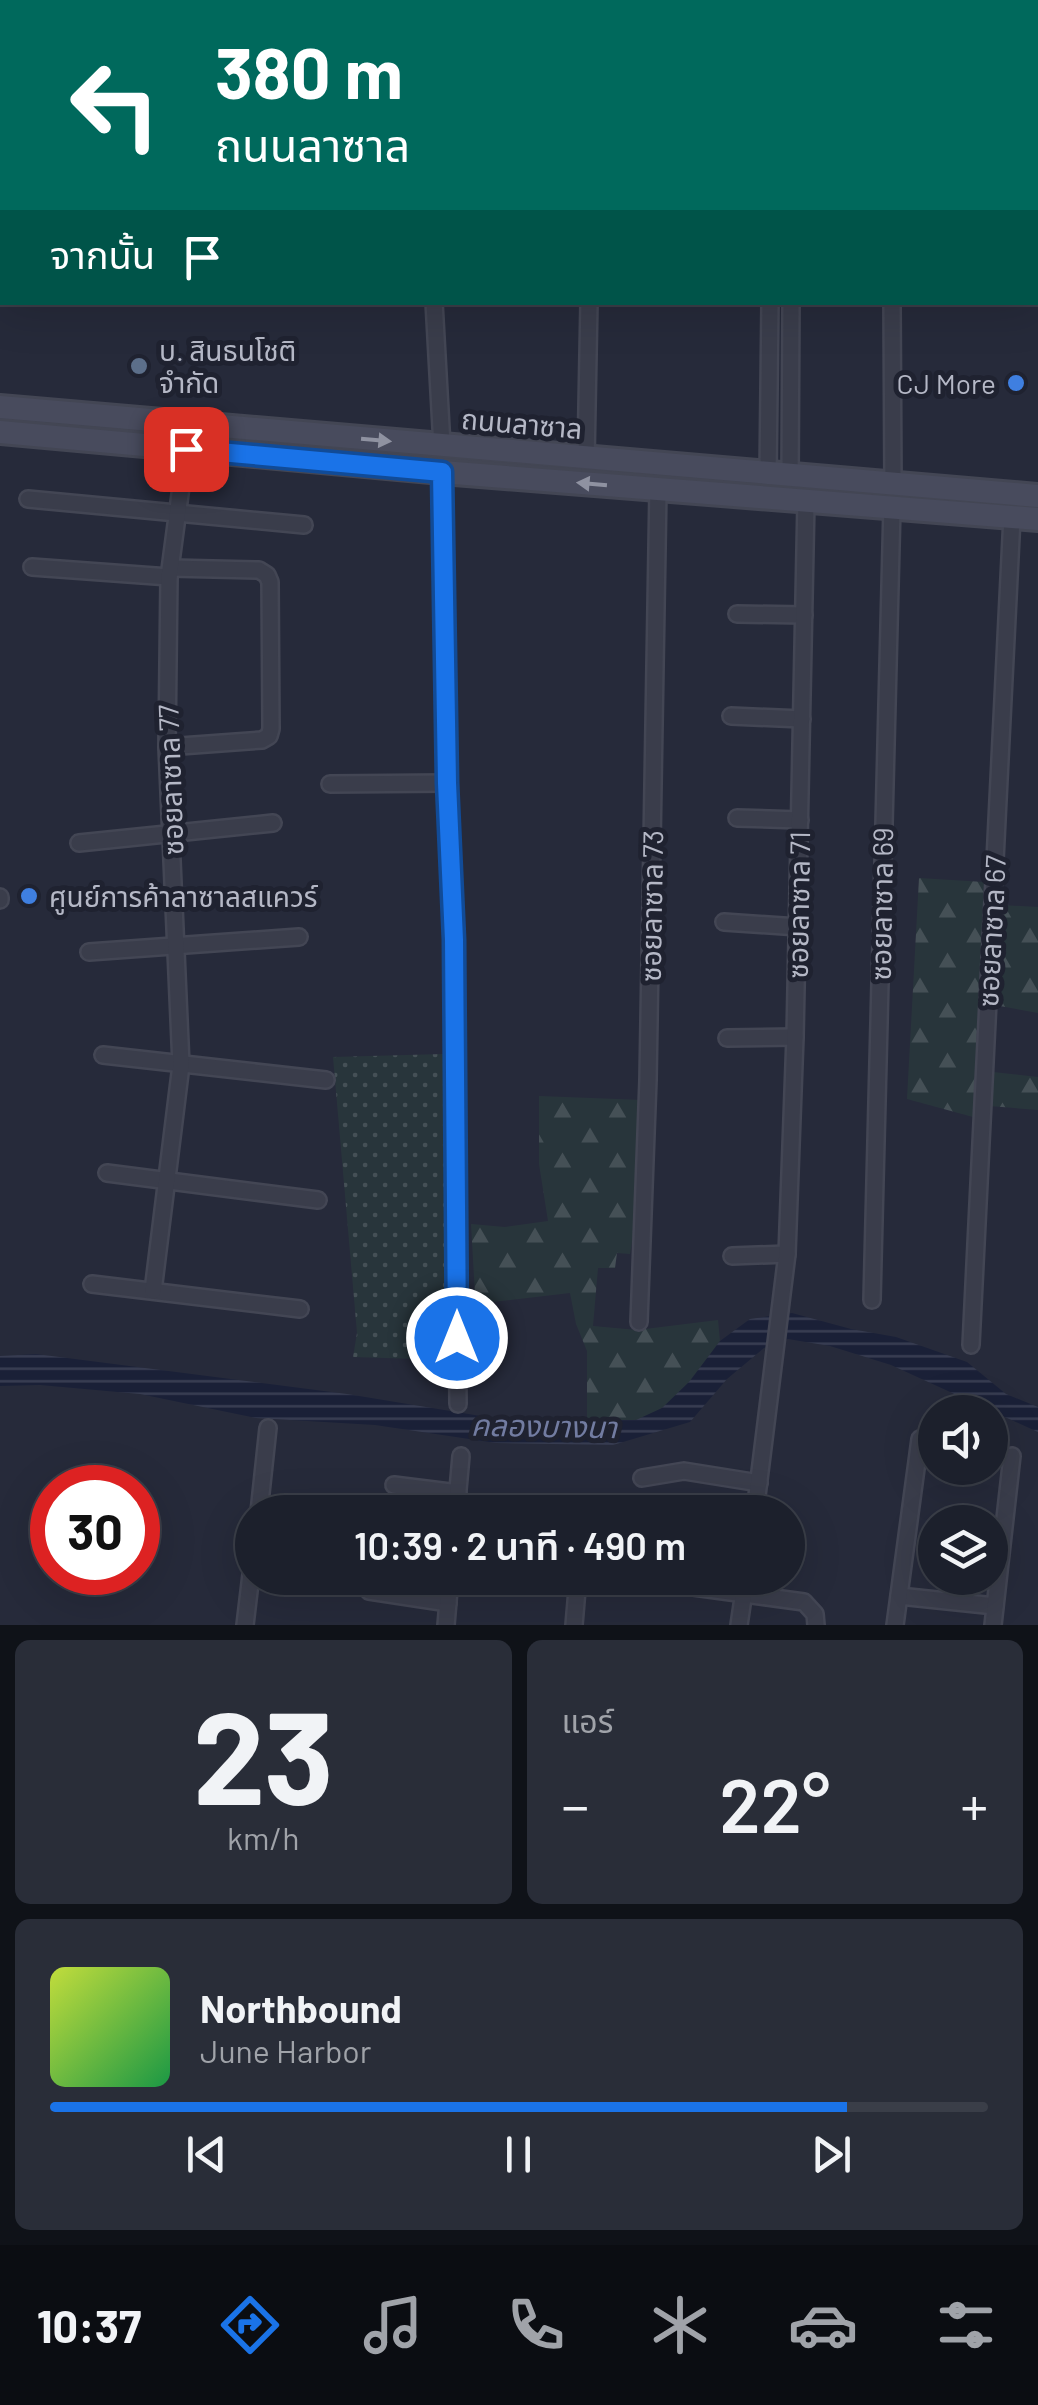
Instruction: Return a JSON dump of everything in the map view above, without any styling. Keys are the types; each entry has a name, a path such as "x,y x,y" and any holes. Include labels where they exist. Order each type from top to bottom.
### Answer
{"street":[{"path":"434,305 442,446"},
{"path":"586,459 589,305"},
{"path":"770,305 779,476"},
{"path":"749,498 779,476 791,305"},
{"name":"ซอยลาซาล 69","path":"872,1300 892,497 892,305"},
{"name":"ถนนลาซาล","path":"0,407 779,476 892,497 1038,496"},
{"path":"0,417 102,425 110,429 104,438 92,440"},
{"path":"152,420 140,420 134,426 137,432 327,453 344,463"},
{"name":"ถนนลาซาล","path":"0,432 749,498 868,506 892,497"},
{"name":"ซอยลาซาล 77","path":"153,1291 181,1065 167,746 170,573 186,449"},
{"path":"644,464 658,471 748,484 749,498"},
{"path":"442,472 454,940 458,1404"},
{"path":"779,476 794,487 874,496 868,506"},
{"name":"ซอยลาซาล 73","path":"639,1322 648,1080 658,490"},
{"path":"892,497 908,502 986,508 1005,516 1038,519"},
{"path":"28,499 304,525"},
{"name":"ซอยลาซาล 71","path":"757,1495 787,1254 796,1037 806,501"},
{"name":"ซอยลาซาล 67","path":"971,1345 1005,516"},
{"path":"32,567 170,573 260,570 267,574 272,728 269,736 262,740 167,746"},
{"path":"737,614 804,615"},
{"path":"731,716 802,719"},
{"path":"330,784 447,783"},
{"path":"737,818 800,820"},
{"path":"80,844 273,823"},
{"path":"724,922 798,927"},
{"path":"90,952 299,937"},
{"path":"727,1038 796,1037"},
{"path":"103,1055 326,1080"},
{"path":"107,1172 318,1200"},
{"path":"732,1256 787,1254"},
{"path":"92,1284 300,1309"},
{"path":"261,1495 268,1428"},
{"path":"895,1625 918,1454"},
{"path":"394,1485 458,1494 461,1456"},
{"path":"993,1625 1012,1456"},
{"path":"642,1478 684,1471 759,1483"},
{"path":"245,1625 249,1595"},
{"path":"395,1595 448,1603"},
{"path":"446,1625 449,1595"},
{"path":"574,1625 577,1595"},
{"path":"739,1625 744,1595"},
{"path":"778,1595 812,1608 816,1625"},
{"path":"899,1596 995,1606"}],"green space":[{"path":"328,444 627,472 666,479 372,456"},
{"path":"919,878 984,882 973,1117 907,1099"},
{"path":"1001,905 1038,907 1038,1013 994,1005"},
{"path":"443,1054 451,1217 451,1360 353,1357 357,1333 333,1057"},
{"path":"993,1072 1038,1077 1038,1110 989,1106"},
{"path":"539,1096 642,1100 639,1200 630,1254 617,1253 615,1268 598,1268 593,1326 637,1330 718,1320 720,1341 684,1389 649,1416 629,1421 587,1419 587,1351 570,1293 493,1302 475,1295 471,1224 505,1227 548,1221 539,1164"}],"water":[{"name":"คลองบางนา","path":"792,1313 896,1337 967,1362 1006,1394 1038,1407 1038,1432 1008,1418 1008,1395 957,1395 891,1365 830,1346 788,1339 764,1348 727,1379 690,1422 613,1445 496,1443 375,1425 256,1418 140,1394 40,1385 0,1386 0,1356 36,1354 347,1394 505,1420 636,1420 662,1408 689,1382 720,1341 750,1319"}],"place":[{"name":"บ. สินธนโชติ จำกัด","path":"139,366"},
{"name":"CJ More","path":"1016,383"},
{"name":"ศูนย์การค้าลาซาลสแควร์","path":"29,896"}],"route":[{"path":"186,449 442,472 454,940 457,1338"}]}
